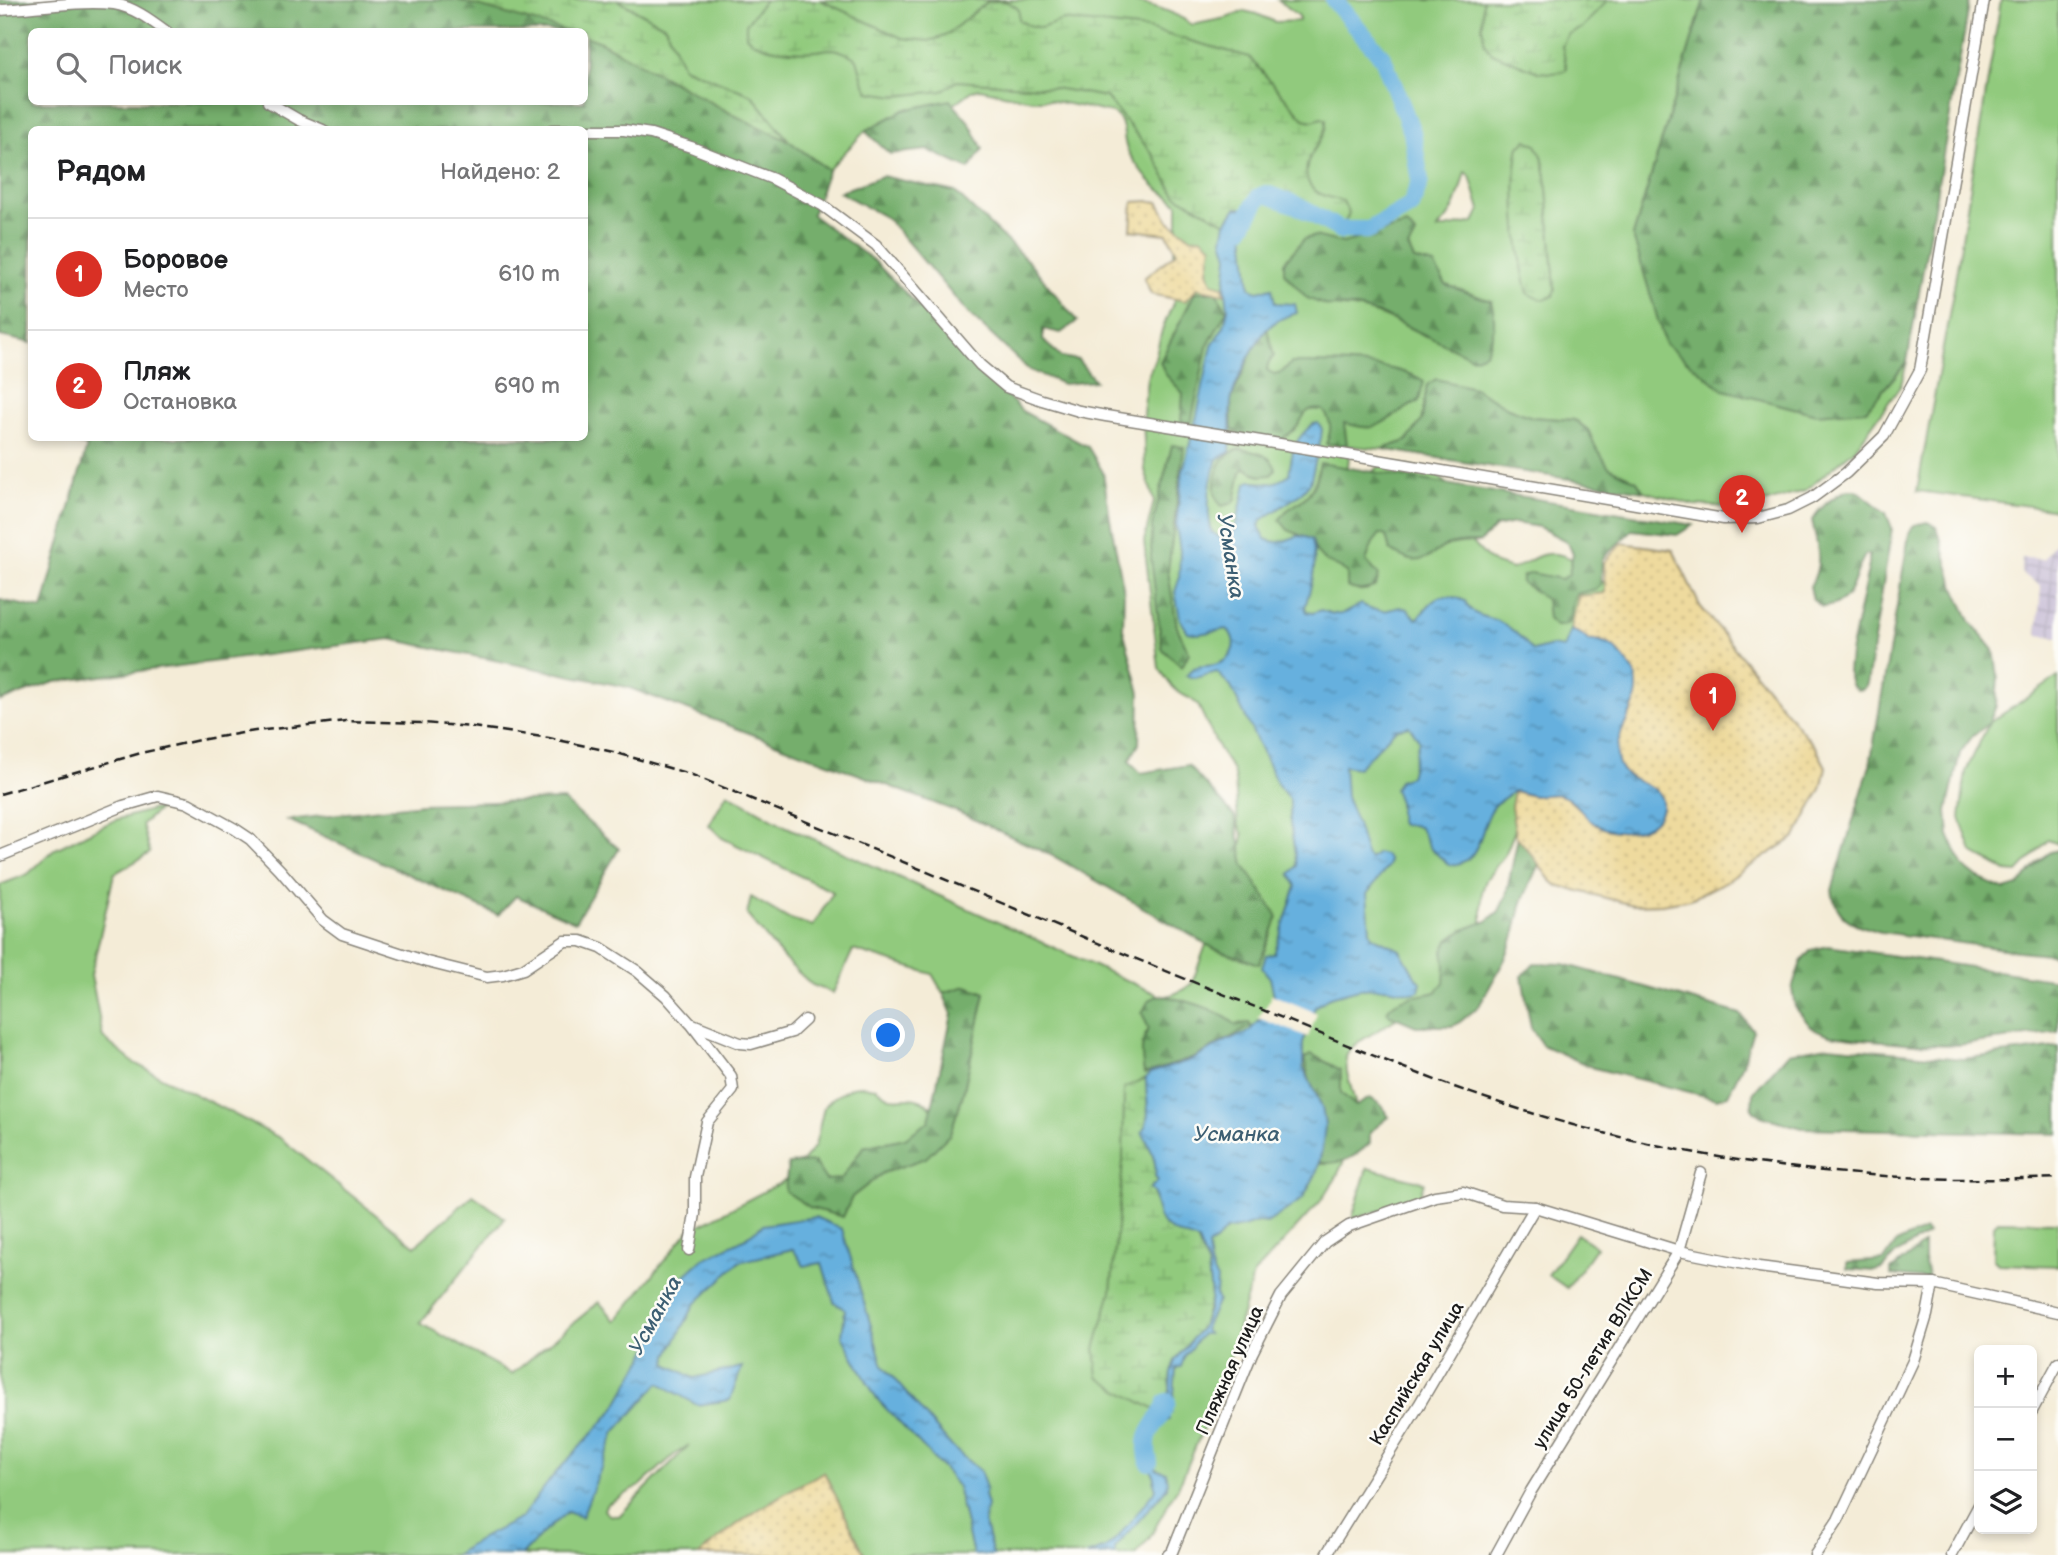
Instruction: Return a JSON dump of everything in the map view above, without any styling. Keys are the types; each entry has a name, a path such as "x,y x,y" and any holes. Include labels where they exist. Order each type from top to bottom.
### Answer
{"street":[{"path":"588,131 651,134 773,179 822,205 876,245 981,365 1006,387 1079,411 1157,425 1724,519 1758,518 1788,510 1812,498 1846,473 1884,436 1920,370 1984,0"},
{"path":"0,10 116,4 138,12 161,28"},
{"path":"273,105 313,126"},
{"path":"0,856 123,806 158,796 188,803 250,839 323,920 342,934 427,962 488,977 523,969 565,941 581,941 601,948 637,971 666,996 732,1076 733,1090 708,1122 695,1177 695,1214 689,1250"},
{"path":"690,1023 751,1044 792,1031 805,1020"},
{"name":"улица 50-летия ВЛКСМ","path":"1496,1555 1531,1491 1679,1251 1701,1173"},
{"name":"Пляжная улица","path":"1172,1554 1252,1353 1282,1296 1325,1242 1349,1226 1435,1196 1463,1192 1502,1205 1535,1207 1679,1251 1759,1267 1878,1283 1933,1284 2058,1312"},
{"name":"Каспийская улица","path":"1326,1555 1419,1405 1535,1207"},
{"path":"1815,1555 1838,1520 1913,1361 1933,1284"},
{"path":"2034,1408 2058,1363"},
{"path":"1952,1555 1974,1514"}],"shaded area":[{"path":"2058,538 2058,637 2037,635 2041,586 2021,573 2022,558 2044,559"}],"green space":[{"path":"0,0 457,0 556,28 28,28 28,105 588,105 588,37 599,41 734,115 789,141 828,170 812,215 874,261 1022,411 1088,447 1103,472 1124,592 1123,629 1140,693 1139,744 1129,761 1141,773 1188,765 1235,817 1244,865 1278,917 1259,964 1215,949 1055,857 958,812 627,687 390,639 55,682 0,701 0,600 42,609 87,446 65,441 588,441 588,126 28,126 28,342 0,336"},
{"path":"457,0 617,0 665,26 683,67 752,95 789,141 734,115 588,37 588,28 556,28"},
{"path":"617,0 1127,0 1169,12 1192,25 1244,11 1275,22 1299,21 1299,16 1278,0 1704,0 1633,236 1866,410 1907,362 1901,385 1855,449 1805,491 1748,508 1694,505 1643,491 1637,481 1609,468 1588,430 1575,420 1532,417 1427,385 1422,420 1407,441 1382,449 1350,446 1349,483 1390,463 1432,471 1445,482 1458,502 1472,542 1496,564 1512,569 1542,555 1561,555 1579,563 1610,587 1506,853 1486,880 1482,892 1480,967 1349,1050 1346,1057 1347,1073 1356,1106 1349,1150 1335,1180 1320,1202 1253,1275 1224,1378 1182,1479 1149,1539 1135,1555 0,1555 0,885 28,874 55,849 115,820 162,807 142,824 150,853 114,874 91,975 103,1038 134,1063 280,1138 415,1246 473,1195 505,1218 420,1323 512,1374 599,1302 616,1321 688,1231 784,1181 815,1146 824,1107 852,1087 876,1088 890,1098 922,1101 933,1109 950,1134 963,1094 985,993 966,986 943,993 932,974 853,950 833,993 812,985 785,960 747,915 751,897 787,918 813,926 833,892 722,838 709,825 727,793 787,827 1159,995 1149,1000 1178,992 1192,983 1241,849 1243,835 1238,824 1233,771 1220,751 1198,705 1179,693 1159,668 1144,541 1154,501 1145,470 1143,413 1147,378 1176,292 1174,251 1178,204 1156,187 1137,166 1126,147 1120,120 1112,113 980,89 972,91 956,103 929,109 904,110 865,131 828,170 789,141 752,95 683,67 665,26","holes":["1527,140 1542,156 1555,289 1516,192 1519,146","1465,172 1470,176 1480,210 1474,222 1436,230 1452,211","1408,247 1414,260 1434,265 1446,285 1491,301 1425,336 1374,313 1341,307","689,1445 619,1516 610,1515 604,1510 606,1505 640,1486"]},
{"path":"765,0 820,0 902,38 929,41 945,36 987,2 1001,1 1012,4 1019,10 1019,20 1041,28 1063,20 1147,29 1249,57 1304,119 1326,119 1323,134 1308,161 1307,178 1316,192 1343,201 1349,214 1341,230 1296,205 1266,194 1259,198 1252,208 1236,208 1226,223 1175,195 1154,156 1106,97 1054,88 957,81 942,91 897,96 869,92 857,59 845,52 832,49 807,52 778,50 759,45 746,36 746,24"},
{"path":"1483,0 1608,0 1582,28 1568,34 1562,46 1567,69 1552,73 1538,72 1492,53 1485,44 1482,26"},
{"path":"1704,0 1970,0 1907,362 1866,410 1816,414 1724,390 1665,344 1633,236"},
{"path":"2001,0 2058,0 2058,510 1917,491"},
{"path":"950,100 969,122 983,149 969,169 928,150 890,154 865,131 904,110"},
{"path":"1527,140 1536,145 1542,156 1546,177 1555,289 1553,296 1543,299 1528,293 1518,240 1515,180 1519,146"},
{"path":"882,176 955,192 1030,263 1077,321 1061,333 1043,329 1043,340 1061,357 1078,360 1095,381 1063,384 1029,370 967,312 887,218 839,192"},
{"path":"1407,225 1416,235 1408,247 1414,260 1434,265 1446,285 1491,301 1494,328 1485,353 1473,358 1383,315 1353,307 1327,306 1307,298 1284,273 1284,262 1304,239 1315,236 1343,243"},
{"path":"1195,292 1216,292 1227,310 1207,347 1191,423 1181,421 1183,393 1166,375 1160,362"},
{"path":"1267,328 1274,356 1267,370 1274,374 1282,372 1291,363 1341,363 1395,370 1424,381 1419,401 1373,427 1344,423 1347,445 1326,444 1330,426 1328,418 1323,410 1316,409 1305,413 1294,430 1281,440 1241,435 1232,429 1231,400 1253,349"},
{"path":"1436,379 1474,388 1508,408 1532,417 1574,420 1588,430 1609,467 1637,481 1643,491 1382,449 1407,441 1422,420 1427,385"},
{"path":"1172,445 1184,447 1168,571 1177,627 1189,653 1182,667 1162,649 1151,559 1152,526"},
{"path":"1239,449 1266,456 1276,469 1271,475 1260,476 1245,468 1241,472 1235,501 1222,506 1215,492 1217,474 1224,458"},
{"path":"1320,463 1693,525 1677,535 1632,530 1602,559 1601,584 1596,589 1576,594 1570,622 1564,626 1555,626 1548,619 1546,599 1521,582 1523,576 1531,573 1562,579 1569,574 1573,553 1566,541 1539,527 1514,523 1495,527 1480,542 1450,545 1415,561 1390,550 1386,536 1380,534 1366,561 1379,575 1376,586 1361,590 1347,587 1347,572 1321,557 1312,540 1288,530 1280,520 1309,493"},
{"path":"1847,490 1857,490 1886,513 1892,528 1867,684 1863,689 1857,690 1851,685 1848,672 1869,555 1866,554 1861,562 1852,587 1842,601 1822,607 1813,600 1810,586 1818,562 1812,520 1827,502"},
{"path":"1927,522 1937,527 1954,585 1970,621 1994,650 1998,676 1996,706 1989,723 1972,737 1960,753 1947,811 1949,835 1964,867 1978,878 2005,890 2018,886 2040,860 2058,850 2058,955 1881,932 1848,920 1834,900 1832,890 1870,765 1909,534 1914,525"},
{"path":"2058,677 2058,844 2048,840 2018,872 2006,871 1972,852 1960,818 1966,771 1989,723"},
{"path":"563,800 619,849 575,922 516,896 498,915 288,820 422,804"},
{"path":"1520,827 1544,852 1522,902 1505,959 1479,1006 1452,1026 1416,1026 1390,1015 1387,1011 1396,1002 1436,992 1444,982 1443,951 1448,941 1463,930 1487,921 1499,911 1506,896"},
{"path":"1828,946 2058,980 2058,1032 1958,1045 1915,1044 1830,1035 1812,1028 1795,1007 1792,989 1801,962 1811,950"},
{"path":"1534,963 1564,964 1740,1014 1753,1030 1743,1064 1728,1095 1717,1099 1594,1068 1542,1045 1531,1028 1522,976"},
{"path":"966,986 985,993 963,1094 950,1134 926,1158 883,1173 852,1197 843,1217 811,1208 785,1191 788,1164 814,1162 826,1180 841,1179 863,1147 905,1138 929,1121 952,1014 943,993"},
{"path":"1159,995 1199,1005 1235,1024 1249,1023 1251,1026 1194,1058 1144,1074 1142,1045 1149,1029 1142,1013 1149,1000"},
{"path":"1828,1046 1962,1059 2058,1047 2058,1134 1802,1128 1761,1116 1752,1109 1753,1093 1788,1053"},
{"path":"1311,1054 1341,1070 1341,1093 1356,1106 1370,1098 1381,1105 1389,1117 1370,1132 1370,1143 1353,1157 1335,1163 1319,1163 1325,1126 1322,1107 1310,1082 1304,1059"},
{"path":"1146,1078 1147,1138 1158,1181 1152,1186 1156,1207 1197,1240 1208,1265 1211,1297 1202,1326 1175,1361 1171,1372 1170,1391 1160,1413 1098,1377 1095,1349 1111,1291 1123,1162 1124,1088"},
{"path":"1367,1168 1424,1182 1419,1199 1352,1219"},
{"path":"1998,1221 2058,1222 2058,1266 1998,1264 1993,1259 1994,1225"},
{"path":"1925,1230 1928,1234 1895,1255 1882,1269 1847,1269 1847,1263 1884,1260 1896,1243"},
{"path":"1577,1234 1596,1247 1567,1288 1548,1275"},
{"path":"1924,1244 1924,1260 1929,1279 1891,1275 1891,1270"}],"sand":[{"path":"1133,202 1158,202 1169,221 1192,238 1201,237 1212,246 1208,271 1212,283 1223,286 1224,294 1197,288 1185,301 1151,294 1144,278 1177,252 1167,234 1131,230"},
{"path":"1622,543 1673,550 1700,606 1816,748 1826,767 1821,789 1795,837 1727,881 1691,899 1662,904 1633,905 1556,885 1516,836 1511,807 1514,791 1533,796 1555,794 1566,797 1596,825 1628,831 1653,822 1639,786 1618,764 1618,740 1632,710 1601,640 1589,641 1571,630 1578,596 1605,593 1604,562"},
{"path":"824,1472 865,1555 699,1555 759,1509"}],"water":[{"path":"1236,208 1255,209 1244,232 1250,288 1258,291 1272,288 1275,303 1295,304 1297,313 1271,325 1263,333 1236,386 1231,402 1230,452 1217,459 1210,486 1208,504 1212,532 1222,539 1230,536 1235,529 1246,484 1250,481 1275,482 1289,474 1297,441 1313,424 1318,423 1322,429 1321,438 1310,483 1299,495 1262,520 1259,526 1265,539 1271,541 1280,542 1301,536 1312,540 1314,566 1305,607 1307,612 1321,610 1342,614 1361,604 1370,609 1384,611 1400,607 1407,609 1417,619 1437,598 1448,596 1465,601 1478,615 1508,627 1533,651 1551,646 1564,648 1571,630 1589,641 1611,645 1634,672 1637,683 1634,704 1618,744 1618,762 1630,778 1649,786 1659,794 1662,807 1658,818 1649,825 1633,831 1616,831 1594,823 1563,796 1535,796 1514,791 1493,808 1478,844 1468,859 1449,865 1430,848 1420,828 1399,822 1399,802 1394,789 1399,780 1410,776 1419,740 1409,726 1396,729 1358,768 1344,766 1346,797 1366,855 1370,859 1377,853 1385,855 1389,861 1367,894 1370,931 1372,936 1400,950 1421,982 1419,991 1413,993 1387,988 1359,989 1330,997 1315,1007 1303,1043 1303,1067 1322,1107 1325,1126 1316,1174 1303,1198 1267,1223 1257,1222 1226,1230 1208,1246 1211,1268 1217,1279 1218,1301 1204,1330 1208,1334 1202,1334 1185,1355 1181,1367 1176,1368 1169,1420 1156,1427 1151,1437 1153,1464 1158,1470 1166,1472 1167,1488 1115,1548 1115,1554 1086,1555 1106,1548 1118,1537 1156,1489 1155,1477 1143,1448 1170,1391 1171,1372 1175,1361 1202,1326 1211,1297 1208,1265 1198,1241 1165,1226 1158,1214 1154,1193 1149,1189 1158,1181 1152,1153 1142,1132 1148,1114 1146,1078 1150,1073 1194,1059 1230,1039 1247,1033 1259,1021 1275,1000 1270,978 1262,968 1266,955 1274,954 1296,886 1290,874 1297,866 1290,823 1290,800 1278,785 1231,687 1217,672 1195,678 1186,676 1194,668 1223,662 1233,649 1231,634 1227,629 1199,634 1188,632 1180,619 1175,592 1179,579 1180,551 1176,526 1182,475 1212,345 1224,326 1228,308 1225,285 1228,256 1223,239 1226,223"},
{"name":"Усманка","path":"815,1217 842,1229 883,1366 953,1448 980,1471 986,1488 984,1521 993,1555 973,1555 957,1486 876,1398 842,1336 845,1310 834,1302 822,1263 804,1266 793,1249 739,1262 695,1304 668,1355 667,1364 694,1378 742,1367 730,1400 697,1405 659,1383 615,1432 582,1517 567,1512 522,1555 455,1555 521,1518 553,1476 613,1411 685,1275 703,1259 746,1238 763,1225"}],"pier":[{"path":"1271,994 1317,1013 1308,1037 1258,1018 1271,999"}],"waterway":[{"name":"Усманка","path":"1241,228 1259,197 1266,194 1296,205 1341,230 1369,230 1411,206 1420,181 1412,132 1383,58 1334,0"},
{"name":"Усманка","path":"1149,1462 1147,1442 1167,1402"}],"railway":[{"path":"0,794 141,753 199,740 346,721 473,727 549,738 613,752 690,774 1379,1058 1450,1086 1587,1129 1720,1157 1787,1167 1922,1178 2058,1178"}],"place":[{"name":"Пляж","path":"1742,533"},
{"name":"Боровое","path":"1713,731"}]}
